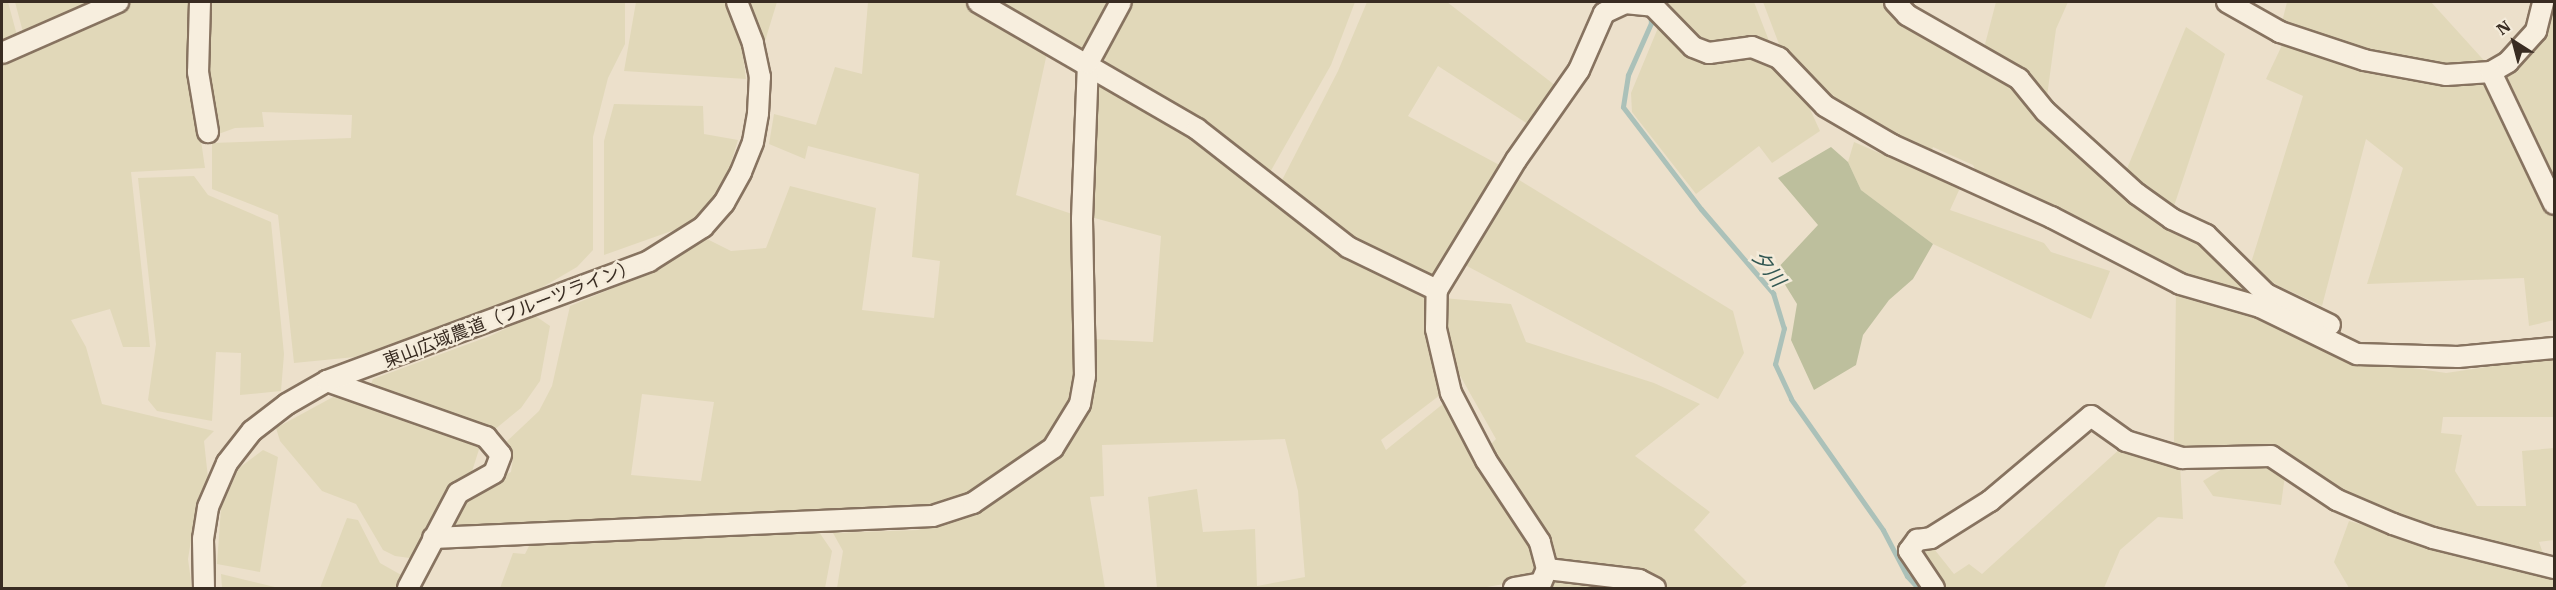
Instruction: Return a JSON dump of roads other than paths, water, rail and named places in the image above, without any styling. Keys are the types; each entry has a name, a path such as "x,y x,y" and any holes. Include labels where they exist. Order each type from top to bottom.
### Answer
{"street":[{"path":"2,53 118,2"},
{"path":"200,2 198,72 208,132"},
{"name":"東山広域農道（フルーツライン）","path":"204,588 203,539 208,507 227,463 252,431 287,404 327,381 631,268 676,246 703,227 723,203 741,172 753,142 758,113 759,77 753,43 737,2"},
{"path":"978,2 1088,63 1125,91 1197,129 1348,247 1437,290"},
{"path":"433,538 933,516 973,503 1011,480 1053,448 1081,395 1086,336 1082,219 1088,63 1121,2"},
{"path":"1895,2 1907,15 2019,79 2045,111 2137,194 2172,219 2206,235 2266,294 2331,325 2328,338"},
{"path":"2227,2 2280,32 2364,60 2446,75 2491,72 2524,47 2536,31 2542,2"},
{"path":"1514,588 1541,584 1547,569 1540,542 1486,460 1451,393 1436,329 1437,290 1516,160 1579,70 1604,13 1625,3 1653,6 1693,47 1709,53 1752,47 1779,58 1825,106 1892,145 2051,218 2180,284 2260,307 2357,354 2458,357 2554,348"},
{"path":"2491,72 2554,204"},
{"path":"327,381 486,437 501,455 494,473 458,493 408,588"},
{"path":"1934,588 1909,551 1917,540 1931,538 1990,501 2091,416 2126,441 2182,458 2271,456 2337,500 2393,524 2433,538 2554,568"},
{"path":"1547,569 1639,580 1655,588"}],"waterway":[{"name":"夕川","path":"1650,12 1651,23 1628,75 1623,107 1701,209 1773,293 1784,328 1775,364 1791,399 1883,530 1907,576 1918,588"}]}
